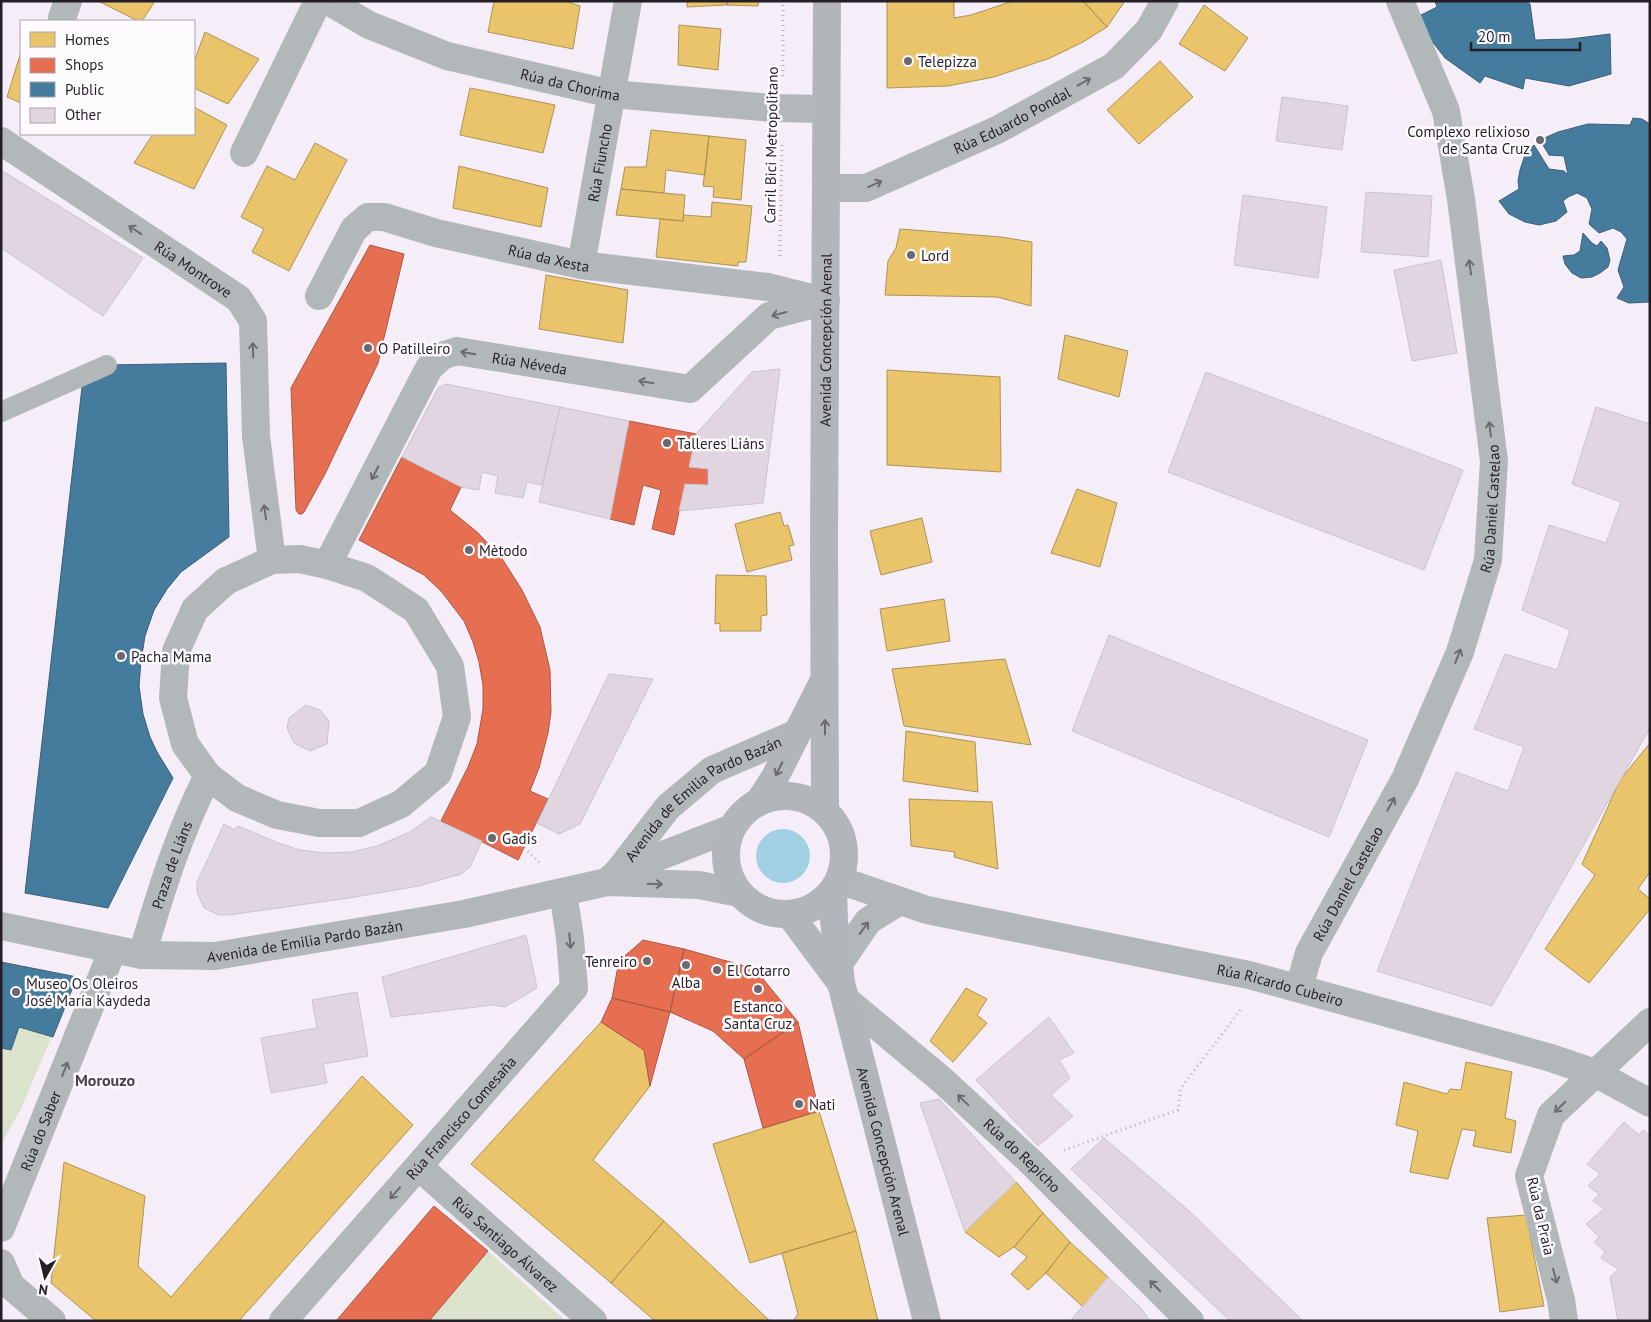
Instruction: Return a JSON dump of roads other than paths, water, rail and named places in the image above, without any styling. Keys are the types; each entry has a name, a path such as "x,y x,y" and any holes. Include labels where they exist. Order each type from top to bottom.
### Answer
{"main road":[{"name":"Avenida Concepción Arenal","path":"825,811 827,1"},
{"name":"Avenida Concepción Arenal","path":"759,802 775,777 825,679"},
{"name":"Avenida Concepción Arenal","path":"776,796 794,796 811,801 825,811 837,826 844,844 844,863 836,886 823,902 808,910 790,915 771,913 753,906 729,880 725,860 726,844 732,828 743,812 759,802 776,796"},
{"name":"Avenida Concepción Arenal","path":"836,886 842,982 870,1099 928,1321"},
{"name":"Avenida Concepción Arenal","path":"790,915 842,982"}],"street":[{"path":"244,152 318,1"},
{"name":"Rúa da Chorima","path":"328,1 369,25 447,56 612,94 783,108 826,108"},
{"name":"Rúa Fiuncho","path":"581,265 628,1"},
{"name":"Rúa Eduardo Pondal","path":"827,188 866,188 997,130 1114,66 1149,30 1166,1"},
{"name":"Rúa Daniel Castelao","path":"1299,988 1309,953 1405,779 1460,652 1488,560 1494,461 1461,199 1446,111 1400,1"},
{"name":"Rúa Montrove","path":"1,141 239,299 253,320 256,436 272,560"},
{"name":"Rúa da Xesta","path":"319,296 354,229 368,217 384,217 436,233 581,265 780,289 826,301"},
{"name":"Rúa Néveda","path":"327,565 429,368 442,356 456,351 690,389 769,316 826,301"},
{"path":"300,559 327,565 367,578 416,610 450,666 457,717 438,773 401,804 359,823 319,822 277,815 237,798 208,776 185,744 173,698 176,651 195,609 226,581 272,560 300,559"},
{"name":"Avenida de Emilia Pardo Bazán","path":"612,878 668,806 712,770 796,733"},
{"name":"Praza de Liáns","path":"142,955 160,893 197,798 208,776"},
{"name":"Avenida de Emilia Pardo Bazán","path":"1,926 142,955 215,956 464,914 563,892 612,878 732,828"},
{"name":"Avenida de Emilia Pardo Bazán","path":"612,878 698,885 739,893"},
{"name":"Rúa Ricardo Cubeiro","path":"836,886 900,901 927,910 1249,975 1299,988 1551,1058 1595,1073 1650,1103"},
{"name":"Rúa Francisco Comesaña","path":"283,1321 574,988 570,938 563,892"},
{"path":"842,982 868,921 900,901"},
{"name":"Rúa do Saber","path":"1,1228 113,949"},
{"name":"Rúa do Repicho","path":"842,982 942,1080 1031,1162 1190,1321"},
{"name":"Rúa da Praia","path":"1564,1321 1561,1300 1529,1176 1551,1115 1650,1022"},
{"name":"Rúa Santiago Álvarez","path":"419,1167 593,1321"},
{"path":"1,1263 11,1286 52,1321"}],"lane":[{"path":"1,412 107,364"}],"water":[{"path":"778,829 788,829 798,833 806,841 810,856 806,871 798,879 788,883 778,883 768,879 760,871 756,861 756,851 760,841 768,833"}],"place":[{"name":"Telepizza","path":"908,61"},
{"name":"Complexo relixioso de Santa Cruz","path":"1540,140"},
{"name":"Lord","path":"911,255"},
{"name":"O Patilleiro","path":"368,348"},
{"name":"Talleres Liáns","path":"667,443"},
{"name":"Mètodo","path":"469,550"},
{"name":"Pacha Mama","path":"121,656"},
{"name":"Gadis","path":"492,838"},
{"name":"Tenreiro","path":"647,961"},
{"name":"Alba","path":"686,965"},
{"name":"El Cotarro","path":"717,970"},
{"name":"Estanco Santa Cruz","path":"758,989"},
{"name":"Museo Os Oleiros José María Kaydeda","path":"16,992"},
{"name":"Nati","path":"799,1104"}],"district":[{"name":"Morouzo","path":"105,1080"}]}
